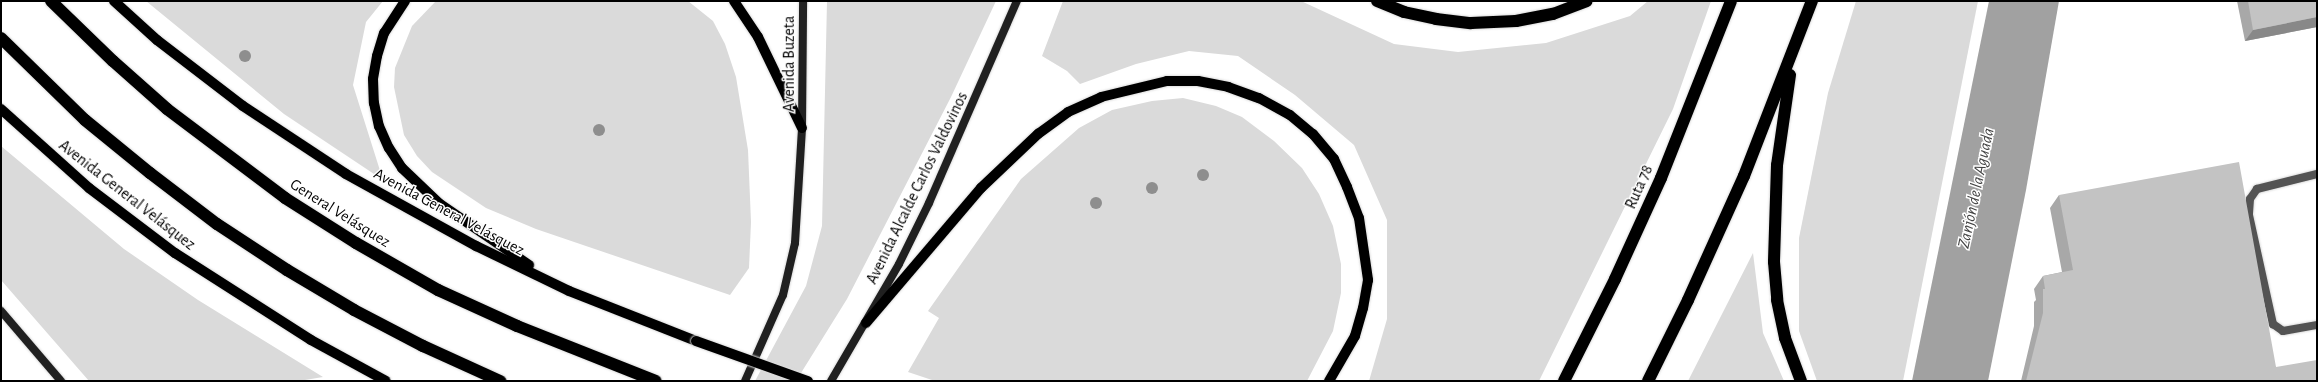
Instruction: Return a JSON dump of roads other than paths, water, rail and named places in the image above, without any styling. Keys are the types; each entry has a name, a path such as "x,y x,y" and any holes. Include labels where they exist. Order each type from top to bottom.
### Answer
{"highway":[{"name":"General Velásquez","path":"51,1 113,61 167,108 285,198 356,244 438,290 517,326 656,381"},
{"path":"1377,1 1417,15 1471,22 1516,20 1553,14 1587,1"},
{"name":"Ruta 78","path":"1564,381 1615,279 1661,178 1731,1"},
{"path":"1648,381 1688,300 1744,176 1795,51 1812,1"},
{"path":"1,38 85,120 150,173 217,224 287,270 354,310 423,346 500,381"},
{"path":"1795,51 1777,165 1774,262 1785,338 1801,381"}],"main road":[{"name":"Avenida General Velásquez","path":"114,1 193,68 300,145 409,211 569,291 696,341 808,381"},
{"path":"404,1 384,33 376,56 373,79 374,103 379,126 389,148 402,168 440,204 472,228 569,291"},
{"path":"734,1 758,37 802,128 799,215 790,269 766,339 745,381"},
{"name":"Avenida Buzeta","path":"802,128 804,1"},
{"name":"Avenida Alcalde Carlos Valdovinos","path":"831,381 866,323 929,204 1017,1"},
{"path":"866,323 980,188 1038,134 1068,112 1101,97 1167,81 1198,81 1228,87 1259,98 1290,115 1313,134 1334,159 1347,187 1359,218 1368,280 1355,336 1329,381"},
{"name":"Avenida General Velásquez","path":"1,109 89,188 175,253 293,328 386,381"},
{"path":"1,311 61,381"}],"lane":[{"path":"2317,174 2256,189 2250,199 2250,215 2273,324 2283,332 2317,325"}],"water":[{"name":"Zanjón de la Aguada","path":"1989,1 2059,1 2026,190 1988,381 1912,381"}]}
